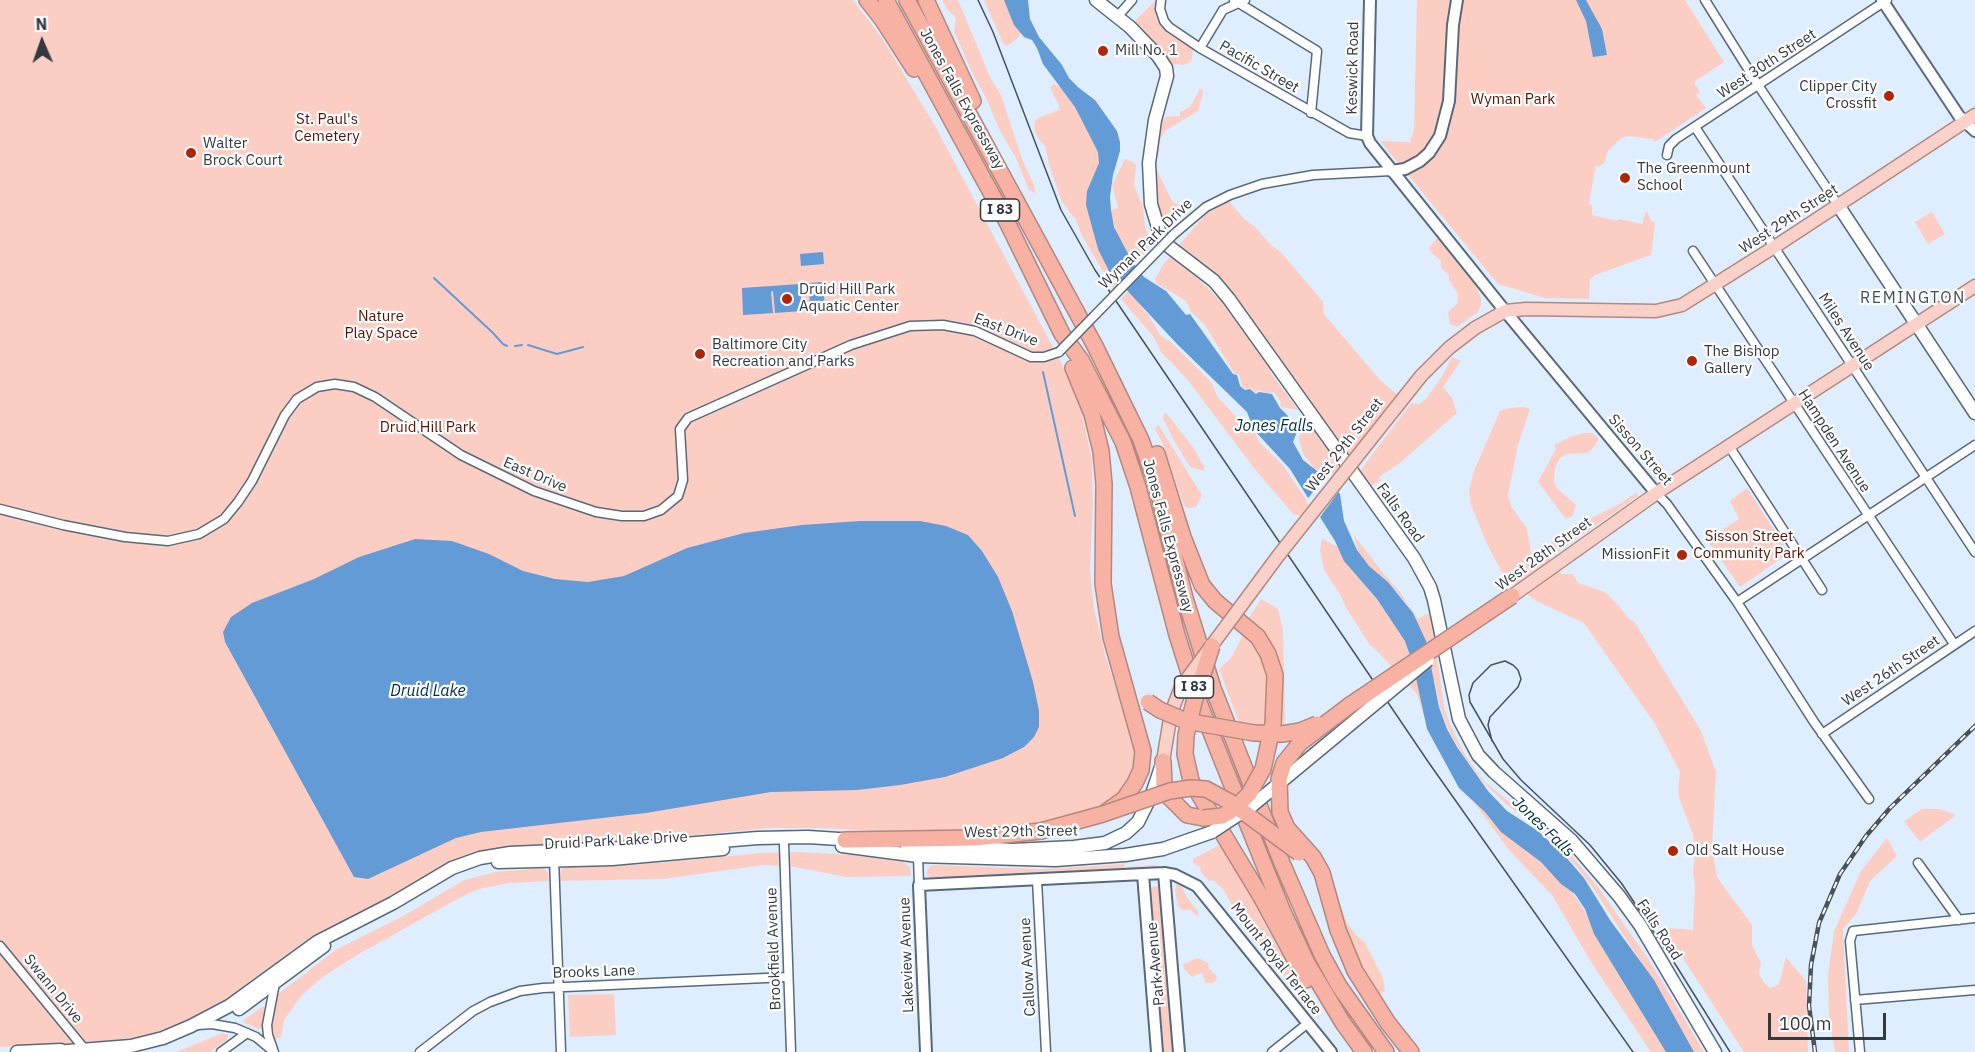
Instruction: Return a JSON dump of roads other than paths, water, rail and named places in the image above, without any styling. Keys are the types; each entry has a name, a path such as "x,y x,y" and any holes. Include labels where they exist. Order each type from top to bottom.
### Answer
{"highway":[{"path":"867,0 918,75 933,88"},
{"name":"Jones Falls Expressway","path":"886,0 1008,224 1062,334 1081,360 1123,442 1138,487 1177,635 1196,695 1283,912 1324,993 1363,1052"},
{"name":"Jones Falls Expressway","path":"907,0 1095,346 1121,380 1150,436 1166,479 1181,551 1182,585 1213,688 1298,903 1322,955 1339,986 1386,1052"},
{"path":"926,0 1003,161 1005,178"},
{"path":"1062,334 1092,414 1101,451 1104,484 1103,584 1109,628 1141,741 1142,761 1131,790 1115,806 1100,815"},
{"path":"1181,551 1215,601 1258,637 1268,654 1275,675 1271,760 1262,790 1253,805"},
{"path":"1124,679 1148,702 1185,722 1268,735 1300,731 1314,726 1350,705 1512,596"},
{"path":"1212,646 1196,694 1186,735 1187,767 1191,781 1260,895 1317,1000 1363,1052"},
{"path":"1338,930 1322,873 1313,857 1292,836 1282,820 1278,803 1278,783 1284,763 1292,750 1350,705"},
{"path":"1163,761 1164,785 1170,798 1187,815 1203,818 1222,816 1234,809 1249,794 1263,769 1274,724"},
{"path":"845,840 948,839 1015,835 1041,831 1100,815 1181,788 1206,789 1219,795 1291,846 1306,860 1318,876 1355,971 1388,1023 1411,1052"}],"main road":[{"name":"Falls Road","path":"1096,0 1118,17 1158,56 1166,68 1167,76 1155,120 1149,163 1153,215 1160,234 1167,244 1214,281 1229,298 1414,558 1430,587 1434,600 1459,719 1478,755 1571,840 1619,896 1640,925 1715,1052"},
{"name":"West 29th Street","path":"845,840 1012,850 1064,848 1105,843 1126,833 1138,822 1152,794 1163,761 1171,713 1181,687 1278,556 1421,376 1449,348 1475,328 1505,311 1526,309 1665,310 1682,305 1970,118"},
{"path":"1838,205 1975,413"},
{"name":"West 28th Street","path":"1141,853 1182,844 1212,832 1237,818 1403,680 1554,565 1656,493 1975,286"},
{"name":"Druid Park Lake Drive","path":"142,1052 165,1046 231,1015 322,947 399,907 454,874 473,867 554,855 758,838 808,837 845,840"},
{"name":"Druid Park Lake Drive","path":"17,1052 86,1051 115,1048 147,1043 191,1026 230,1006 316,942 393,903 452,868 498,855 631,857 784,844 826,845 918,856 1055,860 1141,853"}],"street":[{"path":"1118,17 1132,0"},
{"name":"Pacific Street","path":"1161,0 1161,14 1169,27 1200,48 1311,113 1349,133 1367,136"},
{"name":"Keswick Road","path":"1367,136 1370,0"},
{"name":"Wyman Park Drive","path":"1059,352 1174,234 1206,207 1230,195 1262,184 1313,175 1406,169 1420,161 1429,153 1440,136 1449,101 1453,25 1457,0"},
{"path":"1705,0 1758,85 1838,205"},
{"path":"1200,48 1223,10 1239,1 1317,51 1311,113"},
{"path":"1885,1 1959,116 1970,118 1975,131"},
{"name":"West 30th Street","path":"1667,155 1672,142 1885,1"},
{"name":"Miles Avenue","path":"1695,127 1975,552"},
{"name":"Sisson Street","path":"1367,136 1391,171 1505,311 1667,504 1737,602 1822,734 1869,799"},
{"name":"Hampden Avenue","path":"1693,251 1954,644"},
{"name":"East Drive","path":"0,509 63,525 125,537 168,541 199,534 224,519 238,502 252,481 285,416 297,399 310,390 335,384 354,387 375,397 461,455 534,491 596,512 622,516 644,516 662,510 678,496 683,480 680,429 688,418 851,345 910,326 937,324 975,331 1031,357 1044,357 1059,352"},
{"path":"1737,602 1975,445"},
{"path":"1729,446 1822,590"},
{"name":"West 26th Street","path":"1822,734 1975,631"},
{"name":"Brookfield Avenue","path":"784,844 791,1052"},
{"path":"554,855 561,1052"},
{"name":"Lakeview Avenue","path":"918,856 926,1052"},
{"path":"1918,863 1959,920"},
{"path":"919,885 1164,873"},
{"name":"Mount Royal Terrace","path":"1164,873 1175,875 1197,886 1331,1052"},
{"name":"Park Avenue","path":"1164,873 1179,1052"},
{"name":"Park Avenue","path":"1143,874 1157,1052"},
{"name":"Callow Avenue","path":"1037,880 1046,1052"},
{"path":"1860,1052 1850,941 1854,931 1975,918"},
{"name":"Swann Drive","path":"0,946 86,1051"},
{"name":"Brooks Lane","path":"420,1052 458,1021 490,1002 520,991 558,987 788,977"},
{"path":"274,983 267,1025 274,1052"},
{"path":"1855,1000 1975,990"},
{"path":"1272,1052 1308,1023"},
{"path":"191,1026 212,1024 235,1028 265,1043 274,1052"},
{"path":"221,1052 247,1033"}],"water":[{"name":"Jones Falls","path":"1004,0 1028,0 1030,19 1039,37 1062,65 1069,78 1095,100 1117,131 1120,151 1113,175 1111,210 1114,227 1133,263 1144,277 1166,291 1186,315 1190,314 1233,374 1237,375 1240,386 1256,394 1259,392 1272,394 1288,416 1297,432 1293,442 1303,460 1330,481 1340,494 1344,521 1357,550 1369,566 1388,582 1413,613 1426,641 1439,707 1457,747 1488,791 1507,811 1538,831 1565,856 1584,878 1610,920 1654,980 1694,1052 1666,1052 1594,934 1585,909 1575,894 1561,884 1541,862 1501,832 1485,812 1459,788 1427,729 1413,664 1405,641 1377,599 1344,561 1335,541 1290,469 1254,430 1247,412 1178,345 1109,271 1098,249 1086,205 1087,191 1099,163 1098,152 1075,107 1043,64 1032,40 1024,37 1014,25"},
{"path":"1576,0 1586,0 1602,29 1607,55 1593,57 1586,21"},
{"path":"823,252 824,264 801,266 800,254"},
{"path":"823,282 825,309 810,310 809,283"},
{"path":"800,284 802,311 775,313 773,291 771,292 773,313 743,315 742,288"},
{"name":"Druid Lake","path":"860,521 920,521 946,526 968,535 982,551 998,577 1012,611 1033,682 1039,711 1039,727 1034,737 1024,747 1003,758 945,777 900,785 857,790 771,792 646,813 481,832 456,838 368,879 354,877 225,642 223,632 231,617 252,603 314,579 359,557 415,539 452,541 489,554 523,571 555,579 588,582 624,576 687,548 744,533 802,525"}],"waterway":[{"path":"434,278 507,346"},
{"path":"515,346 522,345"},
{"path":"528,345 557,354 583,347"},
{"path":"1043,372 1075,516"}],"tram line":[{"path":"978,0 993,32 1061,210 1095,270 1429,763 1633,1052"},
{"path":"1492,741 1488,725 1490,717 1518,687 1521,679 1518,670 1505,661 1491,665 1473,683 1469,695 1470,702 1503,759 1521,780 1590,845 1622,884 1730,1052"}],"railway":[{"path":"1815,1052 1809,1006 1811,965 1819,923 1840,874 1866,836 1890,808 1975,726"}],"place":[{"name":"Mill No. 1","path":"1103,51"},
{"name":"Clipper City Crossfit","path":"1889,96"},
{"name":"Walter Brock Court","path":"191,153"},
{"name":"The Greenmount School","path":"1625,178"},
{"name":"Druid Hill Park Aquatic Center","path":"787,299"},
{"name":"Baltimore City Recreation and Parks","path":"700,354"},
{"name":"The Bishop Gallery","path":"1692,361"},
{"name":"MissionFit","path":"1682,555"},
{"name":"Old Salt House","path":"1673,851"}],"district":[{"name":"REMINGTON","path":"1913,298"}],"park label":[{"name":"Wyman Park","path":"1513,100"},
{"name":"St. Paul's Cemetery","path":"327,128"},
{"name":"Nature Play Space","path":"381,326"},
{"name":"Druid Hill Park","path":"428,428"},
{"name":"Sisson Street Community Park","path":"1749,546"}]}
